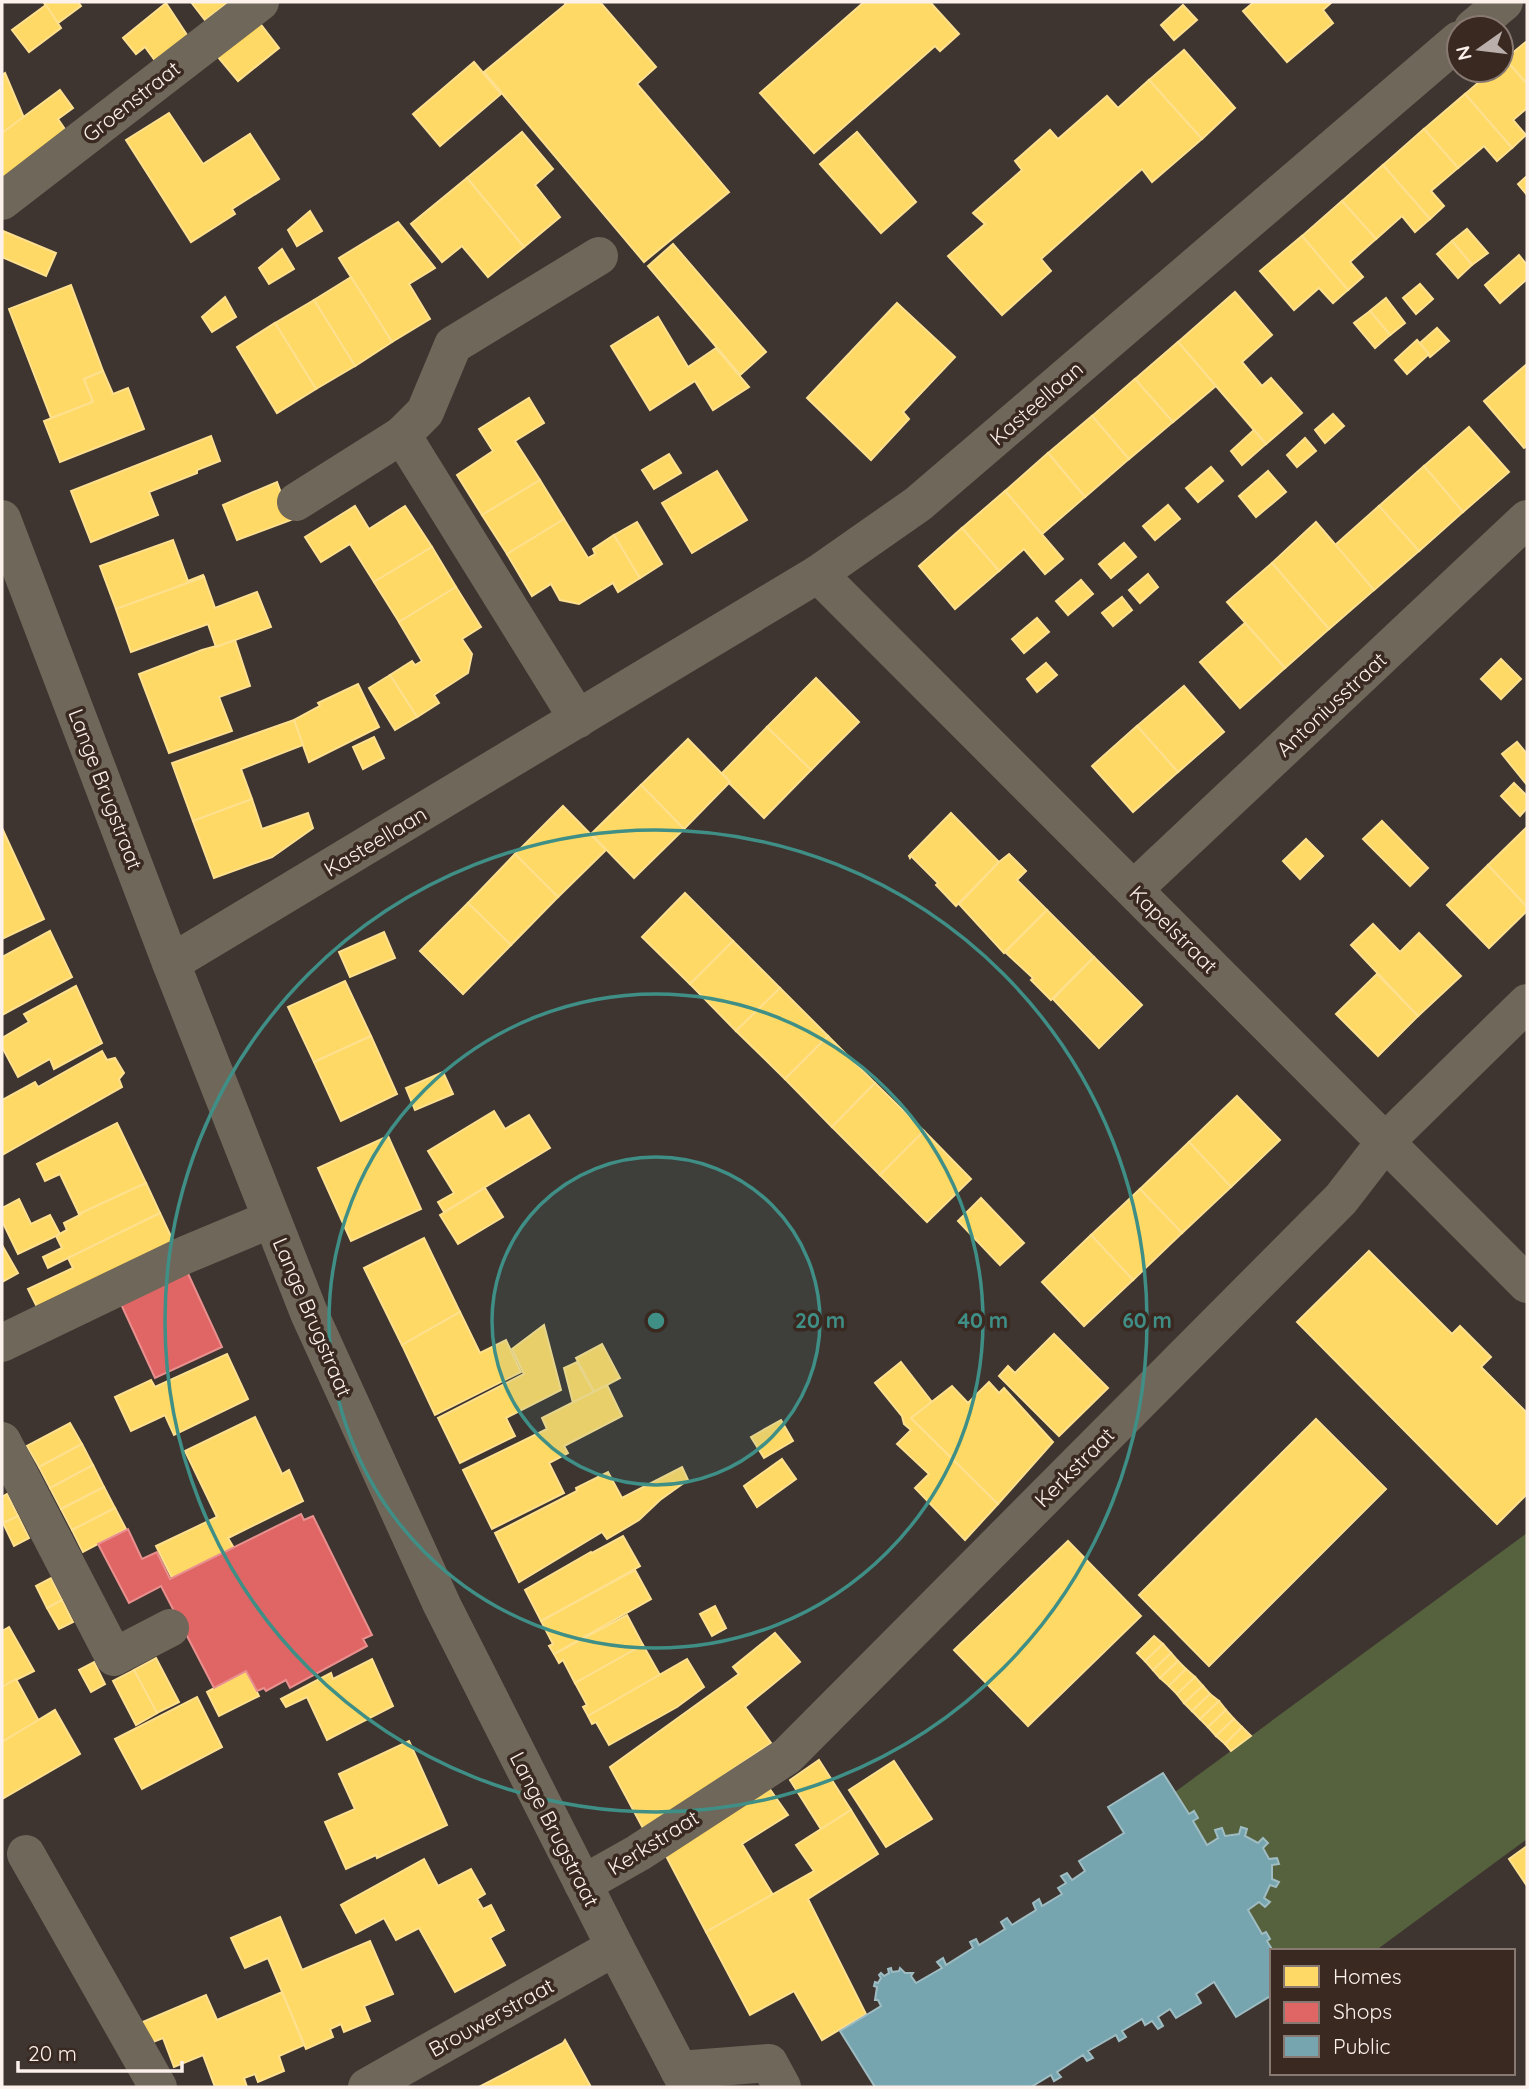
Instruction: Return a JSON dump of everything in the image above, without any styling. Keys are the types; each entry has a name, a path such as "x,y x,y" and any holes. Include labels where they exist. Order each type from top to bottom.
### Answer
{"street":[{"name":"Groenstraat","path":"2,201 260,2"},
{"path":"1489,14 1503,2"},
{"name":"Kasteellaan","path":"171,963 818,574 918,505 1445,52"},
{"path":"296,502 402,435 425,412 453,345 599,256"},
{"path":"402,435 578,719"},
{"name":"Lange Brugstraat","path":"2,519 171,963 309,1313 442,1605 684,2079"},
{"name":"Antoniusstraat","path":"1134,889 1527,519"},
{"name":"Kapelstraat","path":"818,574 1527,1284"},
{"name":"Kerkstraat","path":"583,1884 638,1853 787,1756 1341,1199 1385,1142 1527,1003"},
{"path":"2,1343 185,1255 271,1219"},
{"path":"2,1441 114,1657 170,1628"},
{"path":"26,1854 158,2087"},
{"name":"Brouwerstraat","path":"367,2087 615,1947"},
{"path":"684,2079 769,2063 782,2087"}],"green space":[{"path":"1527,1533 1527,1839 1378,1949 1272,1949 1267,1941 1270,1938 1266,1932 1262,1934 1248,1910 1259,1902 1265,1907 1269,1902 1264,1898 1270,1885 1276,1887 1278,1882 1272,1879 1272,1865 1279,1864 1277,1858 1269,1859 1263,1848 1268,1843 1263,1838 1258,1843 1245,1836 1247,1829 1242,1827 1239,1834 1225,1836 1216,1830 1218,1838 1207,1845 1193,1821 1198,1818 1195,1811 1189,1814 1175,1792"}],"building: Homes":[{"path":"78,2 81,6 58,23 44,3"},
{"path":"191,2 229,2 205,20"},
{"path":"564,2 600,2 656,67 637,84 729,192 644,262 484,72 566,4"},
{"path":"864,2 930,2 959,34 940,51 935,46 814,153 760,93"},
{"path":"1254,2 1332,2 1323,10 1333,23 1287,62 1243,11"},
{"path":"166,3 191,41 159,66 145,47 136,54 123,38"},
{"path":"46,5 61,28 29,52 12,30"},
{"path":"1183,5 1197,20 1174,40 1161,25"},
{"path":"259,22 279,48 238,81 217,56"},
{"path":"1527,41 1527,84 1515,70 1515,51"},
{"path":"1184,50 1235,108 1202,139 1149,80"},
{"path":"474,62 501,94 440,146 413,114"},
{"path":"1515,70 1527,84 1527,108 1513,120 1526,135 1512,148 1465,94 1477,84 1515,84"},
{"path":"5,73 24,118 2,133 2,75"},
{"path":"1149,80 1202,139 1152,182 1142,169 1041,259 1051,271 1002,315 948,256 985,224 973,213 1022,170 1015,161 1050,130 1058,139 1107,96 1118,108"},
{"path":"60,90 73,108 58,119 69,135 2,185 2,133"},
{"path":"1465,94 1512,148 1497,161 1484,146 1458,168 1424,129"},
{"path":"169,113 203,164 250,134 279,179 232,209 235,214 191,242 126,140"},
{"path":"1424,129 1458,168 1431,191 1444,206 1430,219 1383,165"},
{"path":"522,132 553,169 535,185 560,217 524,247 467,178"},
{"path":"857,132 916,202 881,233 820,164"},
{"path":"1383,165 1430,219 1415,232 1402,216 1376,239 1342,201"},
{"path":"1527,176 1527,195 1518,184"},
{"path":"467,178 524,247 488,277 462,246 442,262 411,224"},
{"path":"1342,201 1376,239 1350,262 1363,277 1348,290 1302,236"},
{"path":"310,211 322,231 297,246 288,230"},
{"path":"398,222 435,268 409,284 430,319 392,342 339,258"},
{"path":"1467,229 1488,253 1472,265 1452,241"},
{"path":"3,231 56,253 46,276 2,257"},
{"path":"1302,236 1348,290 1333,303 1319,288 1294,310 1260,271"},
{"path":"1452,241 1472,265 1458,278 1437,254"},
{"path":"673,244 766,352 740,375 648,266"},
{"path":"282,249 294,269 269,284 259,268"},
{"path":"1519,255 1527,265 1527,279 1500,303 1485,285"},
{"path":"351,277 392,342 355,366 314,300"},
{"path":"1420,284 1433,299 1416,314 1403,298"},
{"path":"71,285 103,371 84,379 93,402 51,418 9,309"},
{"path":"1235,292 1272,335 1242,362 1262,386 1271,378 1302,413 1266,444 1178,342"},
{"path":"225,297 236,317 212,332 202,317"},
{"path":"1386,298 1405,323 1390,335 1370,311"},
{"path":"314,300 355,366 316,389 275,323"},
{"path":"897,303 955,357 903,412 909,419 871,460 807,398"},
{"path":"1370,311 1390,335 1375,348 1354,323"},
{"path":"658,317 688,367 716,348 749,387 713,410 695,381 650,410 611,346"},
{"path":"275,323 316,389 277,413 237,347"},
{"path":"1437,328 1449,341 1430,357 1420,343"},
{"path":"1417,340 1429,354 1407,374 1395,360"},
{"path":"1178,342 1216,386 1173,422 1135,379"},
{"path":"1527,364 1527,446 1524,448 1484,401"},
{"path":"103,371 113,394 128,388 144,429 60,462 44,421 93,402 84,379"},
{"path":"1135,379 1173,422 1129,459 1092,416"},
{"path":"529,398 544,423 515,441 540,480 482,515 457,475 493,451 479,429"},
{"path":"1333,414 1344,426 1325,443 1315,430"},
{"path":"1092,416 1129,459 1085,497 1048,453"},
{"path":"1469,427 1509,472 1463,512 1424,466"},
{"path":"1254,430 1266,444 1242,465 1231,451"},
{"path":"211,436 220,461 149,492 158,515 91,542 71,491"},
{"path":"1305,438 1316,451 1297,467 1287,455"},
{"path":"1048,453 1085,497 1042,534 1005,491"},
{"path":"669,454 681,473 654,489 642,470"},
{"path":"1424,466 1463,512 1419,551 1379,506"},
{"path":"1211,467 1223,481 1198,502 1186,488"},
{"path":"717,471 747,520 692,553 662,503"},
{"path":"1268,471 1286,492 1256,517 1239,496"},
{"path":"540,480 564,519 507,554 482,515"},
{"path":"277,482 291,520 237,540 223,505"},
{"path":"1005,491 1063,559 1045,574 1024,549 999,571 962,528"},
{"path":"1168,505 1180,519 1155,540 1143,526"},
{"path":"355,506 369,529 405,506 432,547 374,582 350,544 321,562 305,537"},
{"path":"1379,506 1419,551 1374,590 1335,545"},
{"path":"564,519 588,558 595,554 593,549 614,535 640,578 618,592 613,583 579,604 560,600 551,584 532,596 507,554"},
{"path":"637,522 662,564 640,578 614,535"},
{"path":"1316,522 1374,590 1329,629 1272,563"},
{"path":"962,528 999,571 955,609 919,566"},
{"path":"173,540 188,581 203,575 204,577 116,609 100,566"},
{"path":"1124,543 1136,557 1111,578 1099,564"},
{"path":"432,547 456,587 399,622 374,582"},
{"path":"1272,563 1329,629 1285,668 1227,602"},
{"path":"1148,574 1158,587 1140,603 1129,590"},
{"path":"204,577 215,608 257,592 271,627 216,647 208,624 131,652 116,609"},
{"path":"1081,580 1093,594 1068,615 1056,601"},
{"path":"456,587 481,627 462,639 472,654 468,673 434,695 439,703 417,717 390,675 412,661 415,665 422,661 399,622"},
{"path":"1122,597 1132,610 1113,626 1102,613"},
{"path":"1037,618 1049,632 1024,653 1012,639"},
{"path":"1245,623 1285,668 1240,708 1200,662"},
{"path":"235,640 250,686 219,697 232,731 169,753 139,674"},
{"path":"1501,659 1521,679 1501,699 1481,679"},
{"path":"1046,663 1057,675 1037,692 1027,679"},
{"path":"390,675 417,717 395,730 369,688"},
{"path":"816,678 859,722 811,770 767,727"},
{"path":"358,684 379,727 309,762 294,720 320,706 318,703"},
{"path":"1184,686 1224,732 1178,772 1137,726"},
{"path":"294,720 303,745 241,769 252,799 193,821 172,763"},
{"path":"1137,726 1178,772 1133,812 1092,766"},
{"path":"767,727 811,770 764,818 722,773"},
{"path":"374,737 384,758 363,769 353,747"},
{"path":"688,739 730,782 684,829 641,785"},
{"path":"1517,742 1527,754 1527,785 1502,754"},
{"path":"1514,783 1527,796 1527,808 1520,816 1501,796"},
{"path":"641,785 684,829 634,878 591,834"},
{"path":"252,799 262,829 308,813 313,828 272,857 214,878 193,821"},
{"path":"563,806 606,850 558,897 515,854"},
{"path":"951,813 999,862 956,906 936,885 938,883 909,856"},
{"path":"1382,821 1428,868 1410,886 1363,839"},
{"path":"1527,827 1527,907 1488,865"},
{"path":"2,828 44,919 2,939"},
{"path":"1306,839 1323,856 1300,879 1283,861"},
{"path":"515,854 558,897 511,945 468,903"},
{"path":"1009,854 1026,871 1017,880 1047,910 1004,953 959,904"},
{"path":"1488,865 1527,907 1527,911 1489,948 1447,905"},
{"path":"685,893 733,941 690,984 642,937"},
{"path":"468,903 511,945 463,994 420,951"},
{"path":"1047,910 1094,957 1051,1000 1031,980 1033,978 1005,952"},
{"path":"1373,924 1400,952 1419,933 1461,976 1418,1016 1351,945"},
{"path":"50,931 72,977 2,1015 2,957"},
{"path":"384,932 395,958 350,977 339,952"},
{"path":"733,941 780,988 736,1031 690,984"},
{"path":"1094,957 1142,1005 1099,1048 1053,999"},
{"path":"1377,974 1418,1016 1378,1056 1336,1014"},
{"path":"345,981 371,1036 314,1062 288,1007"},
{"path":"76,986 102,1043 54,1069 50,1059 18,1077 2,1047 2,1038 29,1022 24,1014"},
{"path":"780,988 828,1036 785,1079 736,1031"},
{"path":"371,1036 397,1094 341,1121 314,1062"},
{"path":"828,1036 875,1083 832,1127 785,1079"},
{"path":"102,1051 107,1060 115,1058 124,1073 119,1079 122,1087 2,1155 2,1100 35,1082 38,1087"},
{"path":"443,1072 453,1094 415,1110 406,1088"},
{"path":"875,1083 924,1131 880,1175 832,1127"},
{"path":"1237,1096 1280,1140 1231,1187 1189,1142"},
{"path":"494,1111 505,1129 529,1115 550,1148 444,1212 438,1202 454,1193 428,1151"},
{"path":"117,1123 146,1183 79,1214 60,1174 45,1181 37,1164"},
{"path":"924,1131 971,1179 927,1222 880,1175"},
{"path":"388,1136 421,1209 351,1241 318,1168"},
{"path":"1189,1142 1231,1187 1182,1233 1140,1189"},
{"path":"146,1183 160,1213 48,1268 43,1257 62,1248 56,1236 67,1230 64,1223"},
{"path":"485,1188 503,1217 458,1244 440,1215"},
{"path":"1140,1189 1182,1233 1133,1280 1091,1235"},
{"path":"981,1198 1024,1243 1000,1265 958,1221"},
{"path":"19,1199 31,1224 50,1215 60,1234 18,1254 2,1221 2,1208"},
{"path":"160,1213 175,1245 37,1307 28,1289 73,1268 68,1258"},
{"path":"1091,1235 1133,1280 1084,1326 1042,1282"},
{"path":"424,1238 460,1312 402,1345 364,1268"},
{"path":"2,1245 18,1273 2,1282"},
{"path":"1369,1251 1452,1334 1460,1326 1491,1357 1481,1367 1527,1413 1527,1494 1497,1524 1297,1322"},
{"path":"460,1312 480,1353 506,1340 521,1372 435,1415 402,1345"},
{"path":"544,1325 561,1390 506,1418 515,1436 460,1463 438,1418 524,1374 512,1349"},
{"path":"1054,1334 1108,1388 1059,1436 999,1376 1008,1366 1015,1373"},
{"path":"602,1344 620,1378 594,1392 576,1358"},
{"path":"227,1354 248,1399 174,1435 165,1415 131,1431 115,1397 151,1380 155,1387"},
{"path":"577,1362 594,1392 573,1403 564,1368"},
{"path":"901,1362 932,1402 911,1418 998,1504 965,1540 915,1488 929,1474 897,1444 911,1430 875,1383"},
{"path":"989,1382 999,1393 1004,1388 1053,1442 998,1504 911,1418 952,1386 968,1403"},
{"path":"607,1385 622,1416 564,1446 568,1453 549,1463 564,1493 492,1529 463,1470 547,1429 542,1418"},
{"path":"255,1417 282,1474 289,1470 303,1501 228,1538 234,1548 172,1578 156,1546 217,1517 185,1451"},
{"path":"1316,1419 1386,1489 1209,1666 1139,1595"},
{"path":"781,1420 793,1441 764,1458 751,1437"},
{"path":"70,1423 82,1444 39,1467 27,1446"},
{"path":"82,1444 93,1465 50,1488 39,1467"},
{"path":"782,1459 796,1479 757,1507 744,1486"},
{"path":"93,1465 104,1487 61,1509 50,1488"},
{"path":"682,1467 688,1480 660,1500 639,1520 607,1539 602,1532 519,1582 495,1533 608,1472 622,1498"},
{"path":"104,1487 115,1508 72,1530 61,1509"},
{"path":"7,1494 18,1516 3,1523 2,1497"},
{"path":"115,1508 126,1529 83,1552 72,1530"},
{"path":"18,1516 29,1538 14,1546 3,1523"},
{"path":"623,1536 640,1566 541,1621 525,1590"},
{"path":"1068,1541 1141,1616 1028,1726 954,1650"},
{"path":"635,1570 651,1599 554,1654 549,1646 553,1644 541,1621"},
{"path":"51,1578 62,1600 47,1608 36,1586"},
{"path":"62,1600 73,1622 59,1629 47,1608"},
{"path":"715,1606 726,1628 712,1636 700,1614"},
{"path":"627,1615 643,1645 575,1683 563,1660 559,1663 554,1654"},
{"path":"9,1627 34,1671 2,1687 2,1631"},
{"path":"775,1633 800,1662 745,1707 771,1743 644,1830 610,1767 739,1674 733,1667"},
{"path":"1154,1636 1163,1644 1145,1661 1137,1653"},
{"path":"1163,1644 1171,1653 1153,1670 1145,1661"},
{"path":"643,1645 660,1675 588,1716 583,1707 587,1705 575,1683"},
{"path":"1171,1653 1178,1661 1160,1678 1153,1670"},
{"path":"156,1658 179,1702 157,1713 134,1670"},
{"path":"372,1659 393,1706 327,1740 307,1697 286,1707 281,1699 331,1673 333,1679"},
{"path":"687,1659 704,1687 677,1707 609,1745 596,1722 592,1724 588,1716"},
{"path":"1178,1661 1186,1669 1169,1686 1160,1678"},
{"path":"94,1662 105,1684 91,1692 79,1670"},
{"path":"1186,1669 1195,1677 1177,1694 1169,1686"},
{"path":"134,1670 157,1713 136,1725 113,1681"},
{"path":"246,1671 259,1696 219,1716 207,1692"},
{"path":"1195,1677 1203,1686 1184,1703 1177,1694"},
{"path":"16,1679 39,1721 2,1742 2,1687"},
{"path":"1203,1686 1210,1694 1192,1711 1184,1703"},
{"path":"1210,1694 1219,1701 1200,1719 1192,1711"},
{"path":"197,1697 222,1747 142,1789 115,1739"},
{"path":"1219,1701 1226,1710 1208,1727 1200,1719"},
{"path":"55,1710 80,1754 2,1799 2,1742"},
{"path":"1226,1710 1234,1719 1216,1736 1208,1727"},
{"path":"1234,1719 1242,1727 1225,1744 1216,1736"},
{"path":"1242,1727 1251,1736 1231,1751 1225,1744"},
{"path":"409,1741 447,1825 377,1858 376,1855 346,1869 325,1822 355,1809 339,1774"},
{"path":"819,1760 851,1810 821,1829 790,1780"},
{"path":"894,1761 932,1819 886,1847 849,1790"},
{"path":"767,1785 788,1815 742,1844 773,1895 706,1932 664,1852"},
{"path":"851,1810 878,1854 808,1899 866,2014 822,2040 794,1991 750,2015 706,1932 814,1871 796,1845"},
{"path":"1527,1846 1527,1886 1509,1859"},
{"path":"424,1859 438,1886 471,1869 485,1894 477,1899 483,1909 491,1905 504,1930 490,1938 505,1965 455,1992 419,1928 396,1940 384,1918 356,1933 341,1905"},
{"path":"280,1917 302,1970 370,1941 393,1994 364,2006 370,2021 344,2032 341,2024 330,2029 333,2037 306,2049 268,1958 245,1968 231,1938"},
{"path":"282,1992 304,2045 279,2056 284,2071 258,2082 255,2074 244,2078 247,2087 215,2087 203,2055 174,2067 163,2038 148,2044 138,2024 206,1995 217,2020"},
{"path":"565,2040 591,2087 479,2087 563,2043"}],"building: Shops":[{"path":"185,1267 222,1347 155,1378 120,1302"},
{"path":"301,1514 304,1520 313,1516 372,1635 363,1639 367,1646 290,1688 286,1680 266,1691 264,1688 257,1691 246,1671 214,1688 161,1586 129,1603 98,1544 128,1529 142,1559 157,1552 170,1579"}],"building: Public":[{"path":"1163,1773 1189,1814 1194,1811 1198,1818 1193,1821 1207,1845 1218,1838 1215,1830 1222,1828 1225,1836 1239,1834 1241,1827 1247,1829 1245,1836 1258,1843 1263,1838 1268,1843 1263,1848 1269,1859 1277,1858 1279,1864 1272,1865 1272,1879 1279,1882 1276,1887 1270,1885 1264,1898 1270,1902 1265,1907 1259,1902 1248,1910 1262,1934 1266,1932 1270,1939 1267,1941 1272,1949 1270,1996 1236,2017 1214,1982 1196,1994 1201,2003 1176,2018 1170,2009 1158,2017 1163,2026 1158,2029 1152,2021 1145,2025 1142,2019 1122,2031 1126,2037 1119,2041 1116,2035 1088,2051 1093,2058 1087,2061 1083,2055 1057,2072 1061,2077 1054,2081 1051,2075 1031,2087 875,2087 840,2031 881,2006 878,2000 875,2000 877,1987 874,1986 881,1978 879,1975 881,1973 884,1976 891,1968 892,1972 899,1971 900,1968 905,1973 913,1973 911,1976 916,1983 942,1968 937,1962 943,1958 946,1965 973,1948 970,1942 976,1939 979,1945 1005,1929 1001,1922 1007,1918 1012,1925 1036,1910 1033,1903 1039,1899 1042,1906 1062,1894 1058,1888 1066,1883 1061,1876 1067,1873 1072,1880 1085,1871 1079,1861 1124,1833 1108,1807"}]}
